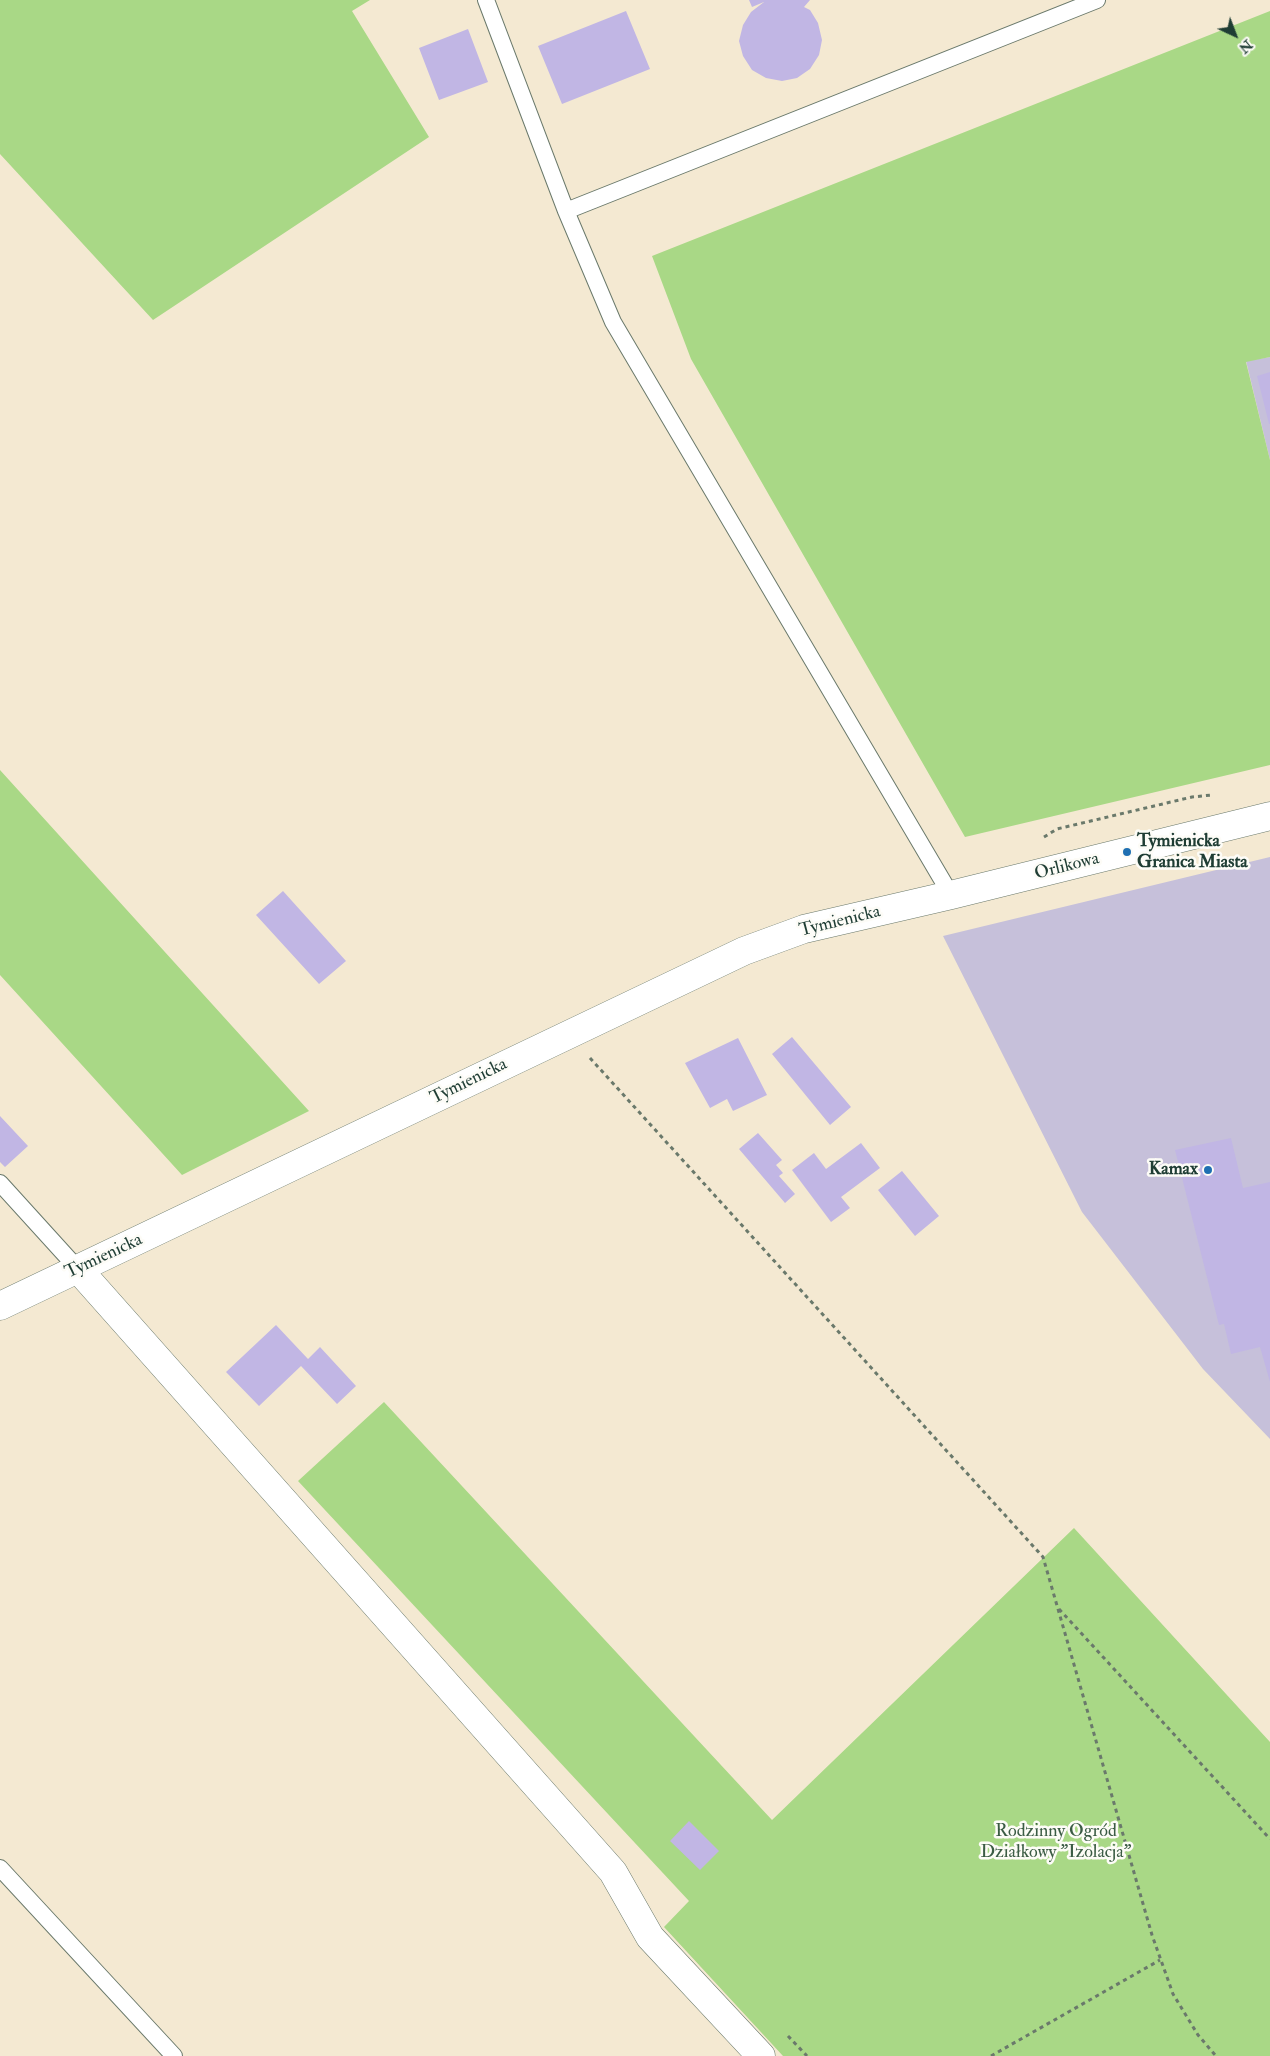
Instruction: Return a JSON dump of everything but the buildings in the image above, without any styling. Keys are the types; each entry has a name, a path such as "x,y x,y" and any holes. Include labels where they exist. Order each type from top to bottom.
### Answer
{"street":[{"name":"Orlikowa","path":"951,895 1270,816"},
{"name":"Tymienicka","path":"0,1306 744,951 804,929 951,895"},
{"path":"78,1269 613,1872 650,1937 761,2056"}],"lane":[{"path":"486,0 566,211 613,322 951,895"},
{"path":"566,211 1097,0"},
{"path":"0,1182 78,1269"},
{"path":"0,1868 174,2056"}],"path":[{"path":"568,1034 1043,1557 1152,1935 1173,1994 1198,2035 1216,2056"},
{"path":"1058,1608 1270,1839"},
{"path":"991,2056 1161,1960"}],"shaded area":[{"path":"1270,357 1270,460 1246,361"},
{"path":"1270,857 1270,1439 1203,1369 1082,1212 943,936"}],"green space":[{"path":"0,0 370,0 352,11 429,137 153,320 0,154"},
{"path":"1270,11 1270,357 1246,362 1270,460 1270,765 965,837 691,359 652,256"},
{"path":"0,770 309,1111 182,1175 0,975"},
{"name":"Rodzinny Ogród Działkowy \"Izolacja\"","path":"384,1402 772,1820 1074,1528 1270,1742 1270,2056 783,2056 664,1927 689,1901 298,1481"}],"place":[{"name":"Tymienicka Granica Miasta","path":"1127,852"},
{"name":"Kamax","path":"1208,1170"}]}
